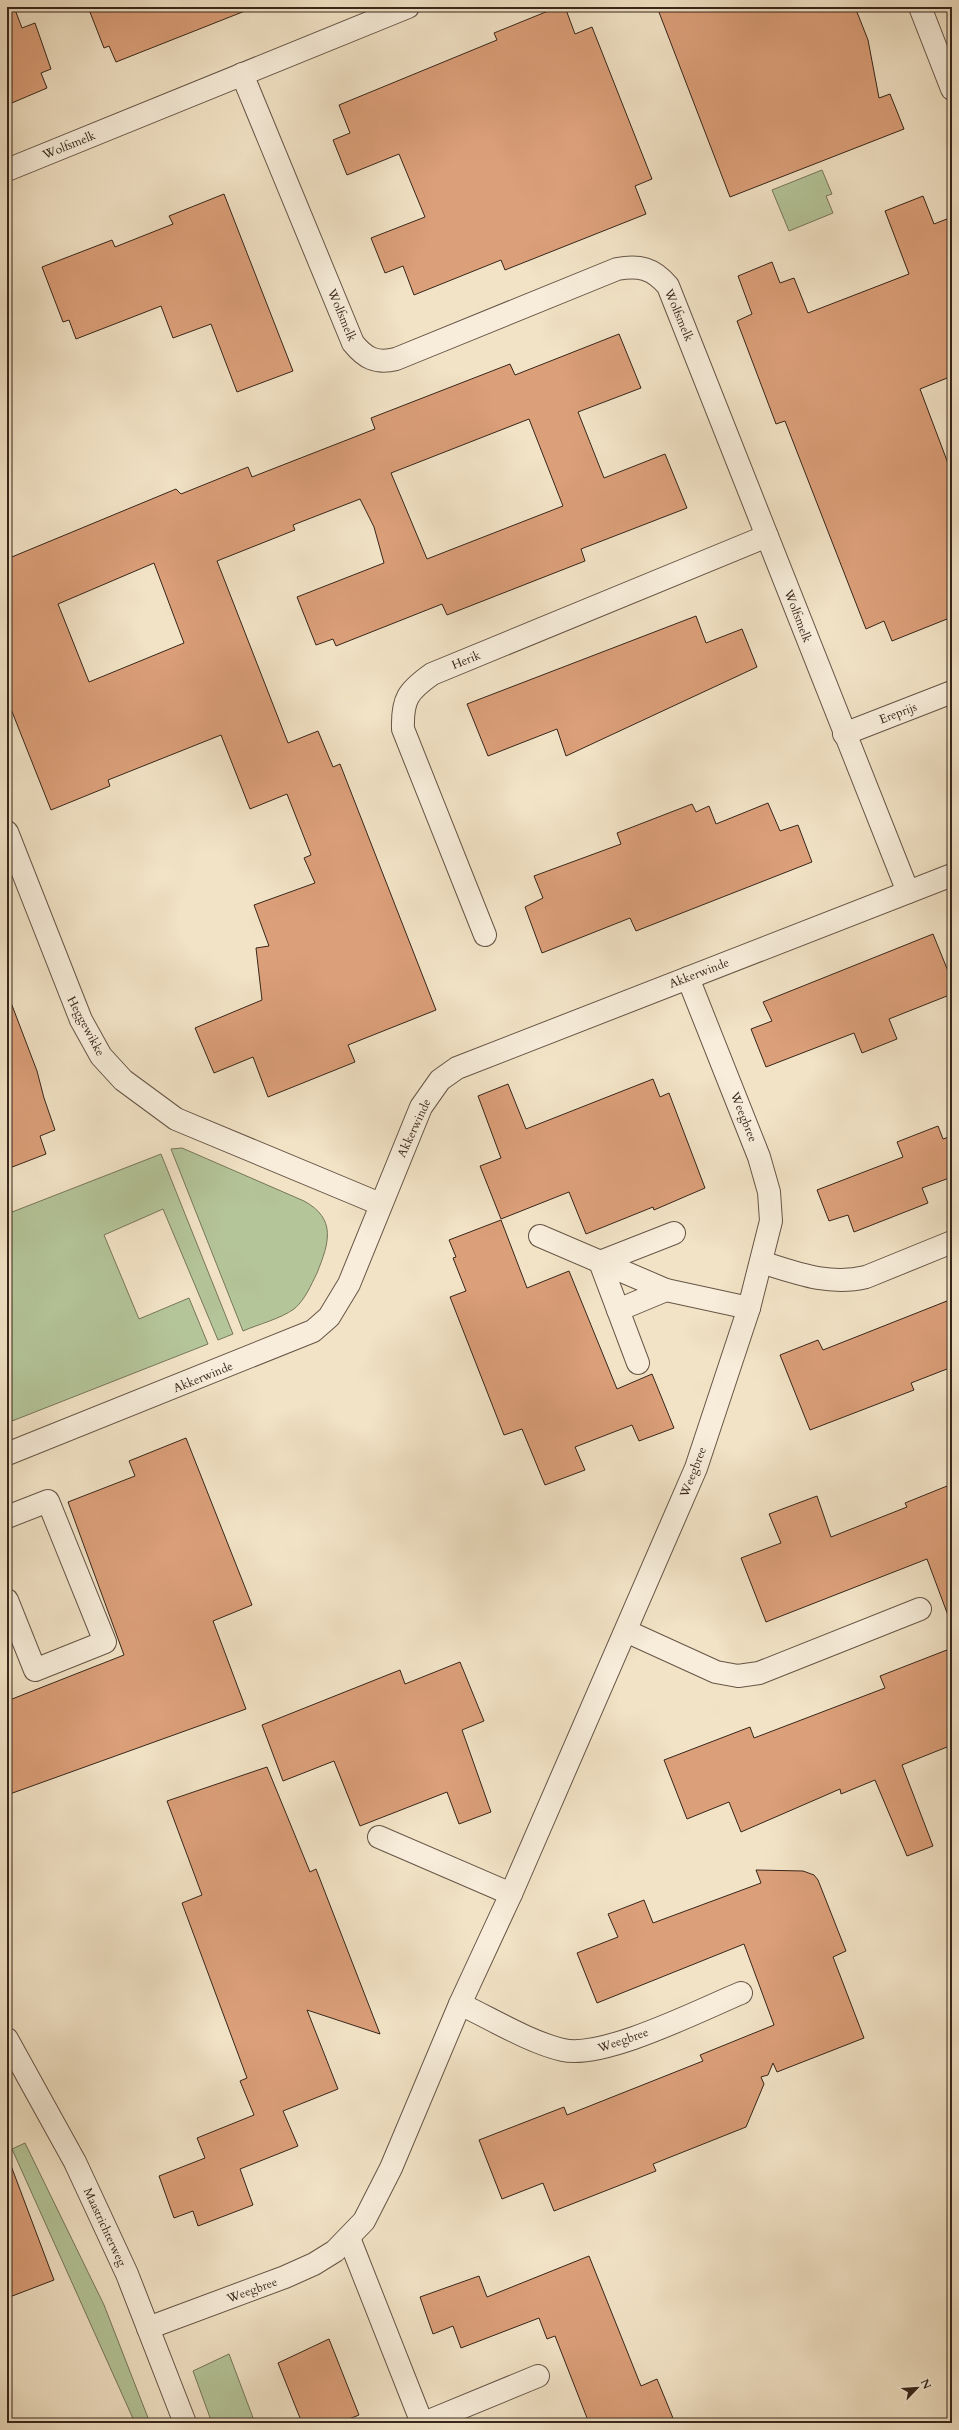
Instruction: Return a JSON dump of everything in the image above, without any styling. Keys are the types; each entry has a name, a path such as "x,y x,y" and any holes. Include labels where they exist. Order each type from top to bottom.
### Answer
{"street":[{"name":"Wolfsmelk","path":"7,170 408,7"},
{"path":"920,7 952,89"},
{"name":"Wolfsmelk","path":"242,74 353,343 363,356 375,361 386,362 396,359 617,269 633,266 647,268 660,276 668,286 844,734 908,892"},
{"name":"Herik","path":"485,935 403,729 402,708 413,688 432,674 767,536"},
{"name":"Ereprijs","path":"844,734 952,692"},
{"name":"Heggewikke","path":"7,832 81,1020 101,1056 123,1080 176,1119 380,1204"},
{"name":"Akkerwinde","path":"7,1454 313,1331 328,1317 349,1284 380,1204 421,1107 440,1080 456,1068 952,875"},
{"name":"Weegbree","path":"148,2328 285,2278 314,2264 349,2238 364,2221 380,2193 460,2004 626,1631 696,1468 749,1308 770,1221 768,1192 759,1156 688,978"},
{"path":"600,1262 674,1233"},
{"path":"540,1236 666,1290 749,1308"},
{"path":"761,1262 814,1278 851,1281 866,1277 952,1242"},
{"path":"600,1262 638,1363"},
{"path":"618,1310 666,1290"},
{"path":"7,1600 36,1670 105,1642 48,1501 9,1509"},
{"path":"626,1631 716,1672 738,1676 759,1673 920,1609"},
{"path":"379,1837 510,1894"},
{"name":"Weegbree","path":"460,2004 544,2044 563,2051 586,2052 612,2046 741,1993"},
{"name":"Maastrichterweg","path":"7,2039 75,2162 127,2274 185,2423"},
{"path":"349,2238 423,2423 538,2376"}],"green space":[{"path":"822,170 832,194 826,196 833,213 789,231 772,190"},
{"path":"182,1148 304,1201 315,1208 322,1216 326,1224 327,1232 325,1252 317,1273 305,1297 294,1309 276,1319 243,1331 171,1149"},
{"path":"161,1154 233,1334 218,1340 163,1209 104,1235 139,1319 189,1298 208,1344 7,1423 7,1214"},
{"path":"25,2143 104,2305 150,2423 135,2423 12,2149"},
{"path":"229,2354 255,2423 212,2423 193,2371"}],"building":[{"path":"7,7 14,7 22,28 35,23 51,69 41,73 47,88 7,105"},
{"path":"88,7 250,7 250,9 116,62 109,46 104,48"},
{"path":"558,7 565,7 575,34 592,27 652,179 635,186 646,214 505,270 501,260 414,295 403,266 385,273 371,238 425,217 399,154 347,175 333,140 350,133 339,105 497,40 494,33"},
{"path":"657,7 855,7 868,40 879,98 890,94 904,129 730,197"},
{"path":"224,194 293,371 237,392 211,324 173,338 161,306 76,339 69,320 63,322 42,267 112,240 115,247 173,224 169,216"},
{"path":"923,196 934,224 952,217 952,376 920,389 952,474 952,617 892,641 884,621 866,629 785,421 776,424 737,321 752,314 738,276 772,262 780,283 794,278 808,313 909,274 885,211"},
{"path":"619,334 641,388 578,412 604,478 665,454 687,508 581,549 585,561 447,615 442,604 336,646 333,639 316,645 297,597 384,563 374,527 360,499 293,525 295,530 217,561 288,743 318,731 333,767 340,764 436,1010 348,1045 355,1062 268,1097 253,1057 214,1073 195,1028 262,1000 256,948 269,946 254,905 315,883 304,858 311,855 287,794 250,809 221,735 108,780 110,786 51,810 7,699 7,559 176,489 181,494 248,467 252,477 375,429 371,418 510,364 515,375","holes":["529,419 563,506 427,559 391,473","154,563 184,643 89,682 58,604"]},
{"path":"696,616 706,643 742,629 757,667 566,756 557,729 488,756 467,704"},
{"path":"768,803 780,831 798,825 812,862 636,931 630,918 542,953 525,907 543,898 534,876 621,844 617,833 692,804 696,812 709,806 716,824"},
{"path":"933,934 952,981 952,994 889,1019 897,1039 862,1053 854,1033 766,1067 751,1029 772,1021 763,1002"},
{"path":"7,1000 10,1000 37,1071 55,1130 40,1136 46,1154 7,1169"},
{"path":"653,1079 660,1097 669,1093 705,1188 654,1210 653,1207 586,1234 569,1192 501,1219 480,1166 501,1158 478,1096 508,1084 526,1129"},
{"path":"938,1126 943,1139 952,1136 952,1177 922,1188 928,1203 854,1232 848,1215 829,1221 817,1190 903,1157 897,1142"},
{"path":"501,1220 527,1288 569,1271 617,1389 652,1374 674,1428 639,1441 632,1425 575,1447 585,1470 545,1485 522,1429 504,1435 450,1297 466,1291 453,1258 456,1257 449,1240"},
{"path":"952,1299 952,1367 911,1383 914,1390 810,1430 780,1355 818,1340 823,1350"},
{"path":"186,1438 252,1605 213,1621 246,1709 7,1795 7,1701 124,1655 68,1502 135,1476 129,1461"},
{"path":"952,1484 952,1618 949,1618 927,1559 766,1622 741,1558 781,1543 769,1514 817,1496 831,1537 907,1507 905,1503"},
{"path":"952,1648 952,1745 902,1765 933,1846 907,1856 875,1780 841,1794 840,1789 741,1832 729,1802 687,1819 664,1760 750,1727 754,1738 885,1688 880,1676"},
{"path":"460,1662 484,1721 462,1730 491,1812 459,1824 447,1792 360,1826 334,1761 283,1781 262,1725 400,1670 405,1684"},
{"path":"267,1767 310,1872 316,1869 380,2034 307,2010 338,2089 283,2111 298,2146 240,2169 253,2205 198,2226 193,2211 174,2218 159,2176 205,2158 197,2138 254,2115 240,2081 247,2078 182,1903 202,1895 167,1801"},
{"path":"756,1870 803,1871 814,1875 818,1880 846,1951 833,1957 864,2038 777,2072 773,2063 768,2075 761,2077 764,2084 746,2127 653,2164 656,2171 554,2211 543,2183 502,2199 479,2140 564,2107 567,2115 703,2061 700,2055 774,2025 744,1944 597,2003 577,1953 618,1937 608,1914 644,1900 653,1923 761,1883"},
{"path":"7,2163 10,2163 54,2280 7,2298"},
{"path":"589,2256 641,2386 657,2379 675,2423 589,2423 555,2336 547,2339 539,2318 461,2348 453,2326 433,2334 420,2297 479,2276 487,2297"},
{"path":"329,2339 359,2415 339,2423 302,2423 278,2363"}]}
